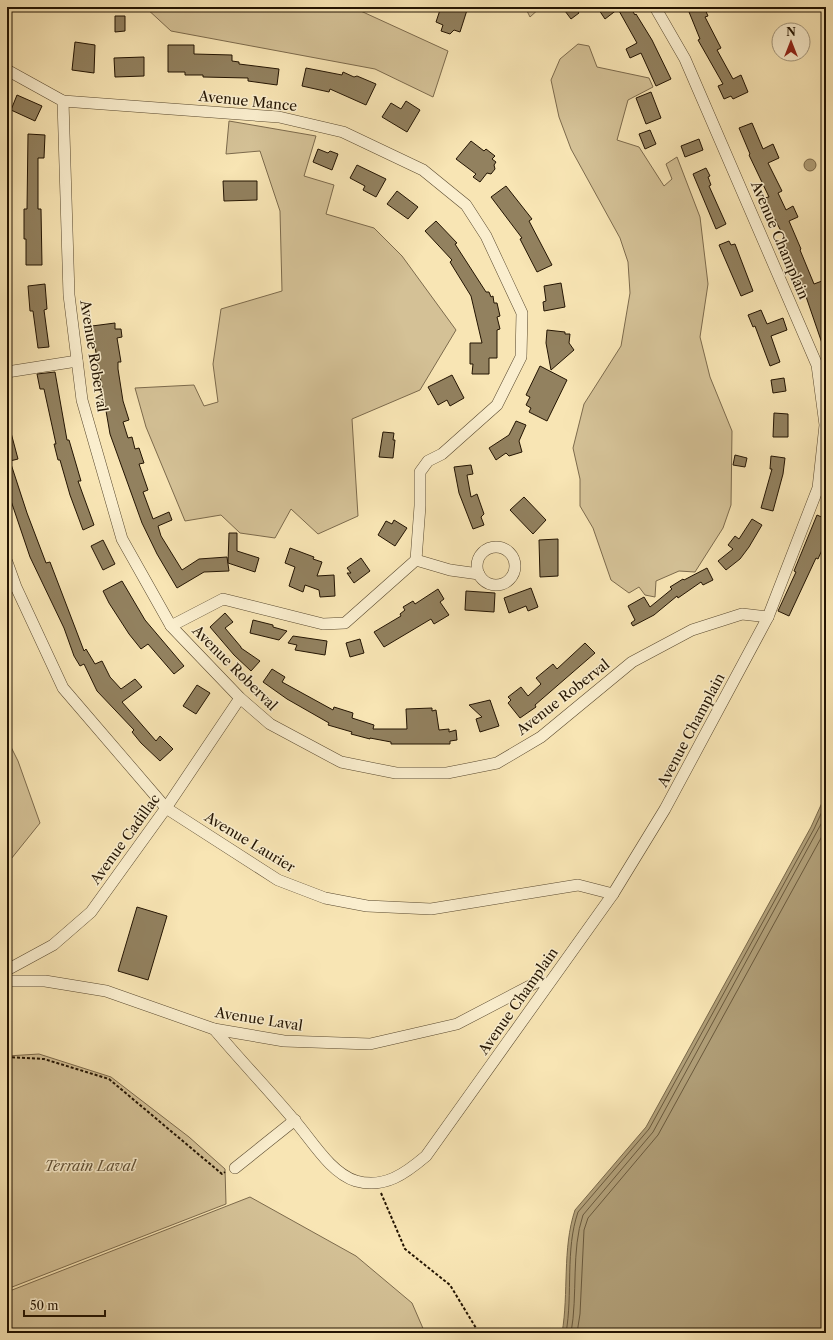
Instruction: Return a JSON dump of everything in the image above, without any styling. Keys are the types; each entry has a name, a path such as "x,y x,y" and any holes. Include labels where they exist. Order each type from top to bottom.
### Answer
{"street":[{"name":"Avenue Champlain","path":"214,1029 295,1120 330,1164 355,1181 376,1184 407,1173 426,1156 613,894 665,809 768,617 818,488 825,425 818,365 685,59 655,7"},
{"name":"Avenue Mance","path":"7,70 63,101 279,117 343,132 423,170 466,206 486,236 522,313 521,357 496,405 442,454 428,461 420,472 420,506 416,560"},
{"name":"Avenue Roberval","path":"63,101 69,295 82,400 122,538 171,626 240,698 270,724 341,762 396,773 447,772 497,763 541,737 632,662 692,630 742,614 768,617"},
{"path":"7,372 77,361"},
{"path":"171,626 223,599 323,624 345,623 416,560 450,570 479,574"},
{"name":"Avenue Laurier","path":"7,562 16,587 63,688 166,808 278,880 325,898 360,905 431,909 578,885 613,894"},
{"name":"Avenue Cadillac","path":"7,970 52,945 91,912 166,808 240,698"},
{"name":"Avenue Laval","path":"7,981 45,981 106,991 214,1029 284,1041 370,1044 457,1024 540,981 547,985"},
{"path":"235,1168 295,1120"}],"path":[{"path":"7,1057 44,1059 109,1079 222,1174 235,1168"},
{"path":"376,1184 405,1249 450,1285 479,1333"}],"green space":[{"path":"145,7 352,7 448,51 433,97 375,69 171,31"},
{"path":"525,7 541,7 530,17"},
{"path":"578,44 589,46 597,67 649,78 653,87 628,100 617,140 639,147 664,186 672,179 666,164 677,157 700,217 708,284 700,337 710,377 732,431 731,505 723,528 695,572 679,571 656,581 655,597 645,595 639,587 629,593 611,580 593,528 580,506 580,479 573,448 584,404 621,346 630,293 628,262 620,238 571,149 559,117 551,80 560,59"},
{"path":"229,121 316,136 304,176 334,185 326,214 374,228 402,256 456,330 420,390 352,419 358,516 318,534 291,509 275,538 240,533 221,515 185,521 146,427 135,388 194,385 204,406 218,402 213,364 221,309 282,291 280,211 260,151 226,154"},
{"path":"7,739 18,761 40,823 7,864"},
{"name":"Terrain Laval","path":"39,1054 111,1077 189,1137 225,1169 226,1204 7,1289 7,1056"},
{"path":"250,1197 356,1256 412,1303 425,1333 7,1333 7,1292"}],"water":[{"path":"808,159 812,159 816,165 812,171 808,171 804,167 804,163"},
{"path":"826,794 826,1333 562,1333 568,1240 575,1210 646,1127 811,827"}],"building":[{"path":"441,7 468,7 460,32 454,30 450,34 441,31 443,25 436,22"},
{"path":"562,7 575,7 579,13 571,19"},
{"path":"597,7 630,7 652,40 671,79 656,86 641,53 630,58 626,49 637,43 618,9 605,19"},
{"path":"687,7 704,7 708,16 705,17 721,48 717,50 733,79 741,75 748,92 733,99 731,96 724,99 718,86 723,84 698,40 700,39"},
{"path":"115,16 125,16 125,31 115,32"},
{"path":"75,42 95,45 94,73 72,70"},
{"path":"168,45 194,45 194,54 232,55 232,61 239,62 239,64 279,69 277,85 248,81 248,78 203,77 203,75 185,75 185,72 168,72"},
{"path":"144,57 144,76 115,77 114,58"},
{"path":"306,68 342,75 343,72 376,84 366,105 330,89 329,92 302,86"},
{"path":"651,92 661,118 646,124 636,98"},
{"path":"17,95 42,106 35,121 11,110"},
{"path":"406,101 420,110 407,132 382,117 391,103 401,109"},
{"path":"752,123 763,149 773,144 779,158 768,163 782,191 778,193 786,210 793,206 798,217 789,221 801,249 800,250 814,284 822,281 826,291 826,352 801,282 798,284 792,269 794,268 782,238 784,237 764,198 769,197 749,155 750,154 739,128"},
{"path":"650,130 656,144 645,149 639,134"},
{"path":"28,134 45,135 44,158 38,158 38,209 41,209 42,265 26,265 24,209 27,209"},
{"path":"699,139 703,150 685,157 681,146"},
{"path":"471,141 484,151 486,149 495,156 492,159 496,162 494,165 495,169 491,174 487,173 480,182 473,177 476,174 456,159"},
{"path":"318,149 328,153 330,151 338,154 332,170 313,162"},
{"path":"357,165 386,179 376,197 363,190 365,186 350,178"},
{"path":"706,168 710,176 708,177 711,185 709,186 726,224 716,229 693,174"},
{"path":"223,181 257,181 257,200 224,201"},
{"path":"506,186 532,219 529,221 552,265 537,272 520,239 522,238 491,197"},
{"path":"397,191 418,207 408,219 387,204"},
{"path":"436,221 457,243 455,244 486,292 489,292 491,297 493,296 494,303 497,303 500,316 497,317 500,329 497,330 497,358 489,358 489,374 472,374 473,364 470,364 470,343 482,343 471,296 450,262 452,260 425,231"},
{"path":"729,241 731,245 735,244 753,291 741,296 719,245"},
{"path":"561,283 565,307 544,311 543,302 546,301 544,286"},
{"path":"45,284 47,309 44,310 49,347 38,348 33,311 30,311 28,286"},
{"path":"761,310 767,324 783,318 787,330 771,336 780,362 770,366 755,326 753,327 748,315"},
{"path":"115,323 115,329 121,329 122,337 117,338 121,362 118,362 118,369 123,401 129,420 123,422 128,438 132,437 135,449 139,448 144,463 139,464 148,490 143,492 153,519 169,512 172,520 158,526 161,536 182,570 199,559 227,557 229,571 204,572 177,588 157,554 142,523 110,434 92,326"},
{"path":"547,330 570,334 569,343 574,350 551,370 546,343"},
{"path":"540,366 567,380 547,421 529,412 531,408 526,405 530,397 526,395"},
{"path":"55,372 67,440 69,440 81,481 78,481 94,525 83,530 70,495 60,460 58,460 44,389 40,389 37,374"},
{"path":"452,375 464,398 450,406 447,400 438,405 428,387"},
{"path":"784,378 786,391 773,393 771,380"},
{"path":"774,413 788,414 788,437 773,437"},
{"path":"516,421 526,425 519,441 522,452 509,456 506,453 496,460 489,448 509,435"},
{"path":"7,429 10,429 18,459 10,461 27,513 46,563 50,562 84,651 86,649 95,664 102,661 110,677 121,689 135,679 142,687 122,702 156,741 160,736 173,749 160,761 141,743 132,732 134,730 97,691 84,664 80,666 74,656 64,628 30,557 7,489"},
{"path":"383,432 394,433 393,440 395,440 393,458 379,457"},
{"path":"735,455 747,458 745,467 733,465"},
{"path":"771,456 785,458 783,474 773,511 761,508 772,469 770,469"},
{"path":"471,465 473,474 467,475 471,497 477,494 484,514 481,517 484,525 473,529 459,493 454,467"},
{"path":"524,497 546,520 533,534 510,510"},
{"path":"817,515 826,519 826,541 818,559 816,558 789,616 778,611 796,572 794,571"},
{"path":"752,519 762,525 740,559 726,570 718,561 733,549 728,545 735,536 739,539"},
{"path":"394,520 407,528 395,546 378,535 386,521 392,524"},
{"path":"229,533 237,533 237,551 259,558 255,572 228,563"},
{"path":"558,539 558,576 540,577 539,540"},
{"path":"103,540 115,564 103,570 91,546"},
{"path":"290,548 314,557 313,559 322,562 317,576 334,575 335,596 320,597 319,590 305,585 303,592 289,586 295,567 285,563"},
{"path":"361,558 370,571 354,583 347,573 351,573 347,568"},
{"path":"707,568 713,580 703,585 701,582 678,598 677,596 654,615 633,626 631,623 635,620 628,606 644,597 650,607 672,589 670,587"},
{"path":"122,581 145,620 184,666 174,674 148,644 141,649 129,634 109,603 103,591"},
{"path":"531,588 538,607 528,611 526,606 509,613 504,598"},
{"path":"438,589 444,599 440,602 449,615 434,624 431,619 384,647 374,632 401,616 400,614 405,610 403,607 413,601 415,604"},
{"path":"466,591 495,593 494,612 465,610"},
{"path":"225,613 233,622 225,628 241,648 260,661 251,671 234,655 210,627"},
{"path":"253,620 273,625 273,627 287,631 279,640 250,633"},
{"path":"293,636 327,641 325,655 295,650 297,645 288,643"},
{"path":"360,639 364,653 350,657 346,643"},
{"path":"585,643 595,653 535,705 536,707 520,718 508,703 511,700 508,697 521,687 528,696 541,684 536,678 553,664 557,669"},
{"path":"272,669 285,677 282,682 333,710 334,707 353,713 352,718 374,725 373,729 407,729 406,709 432,708 432,711 436,710 439,730 449,729 449,732 456,730 457,740 450,741 450,744 391,744 391,742 351,734 352,732 328,725 329,723 287,699 263,682"},
{"path":"197,685 210,693 196,714 183,706"},
{"path":"490,700 499,726 480,732 476,719 482,717 469,705"},
{"path":"137,907 167,916 148,980 118,971"}]}
